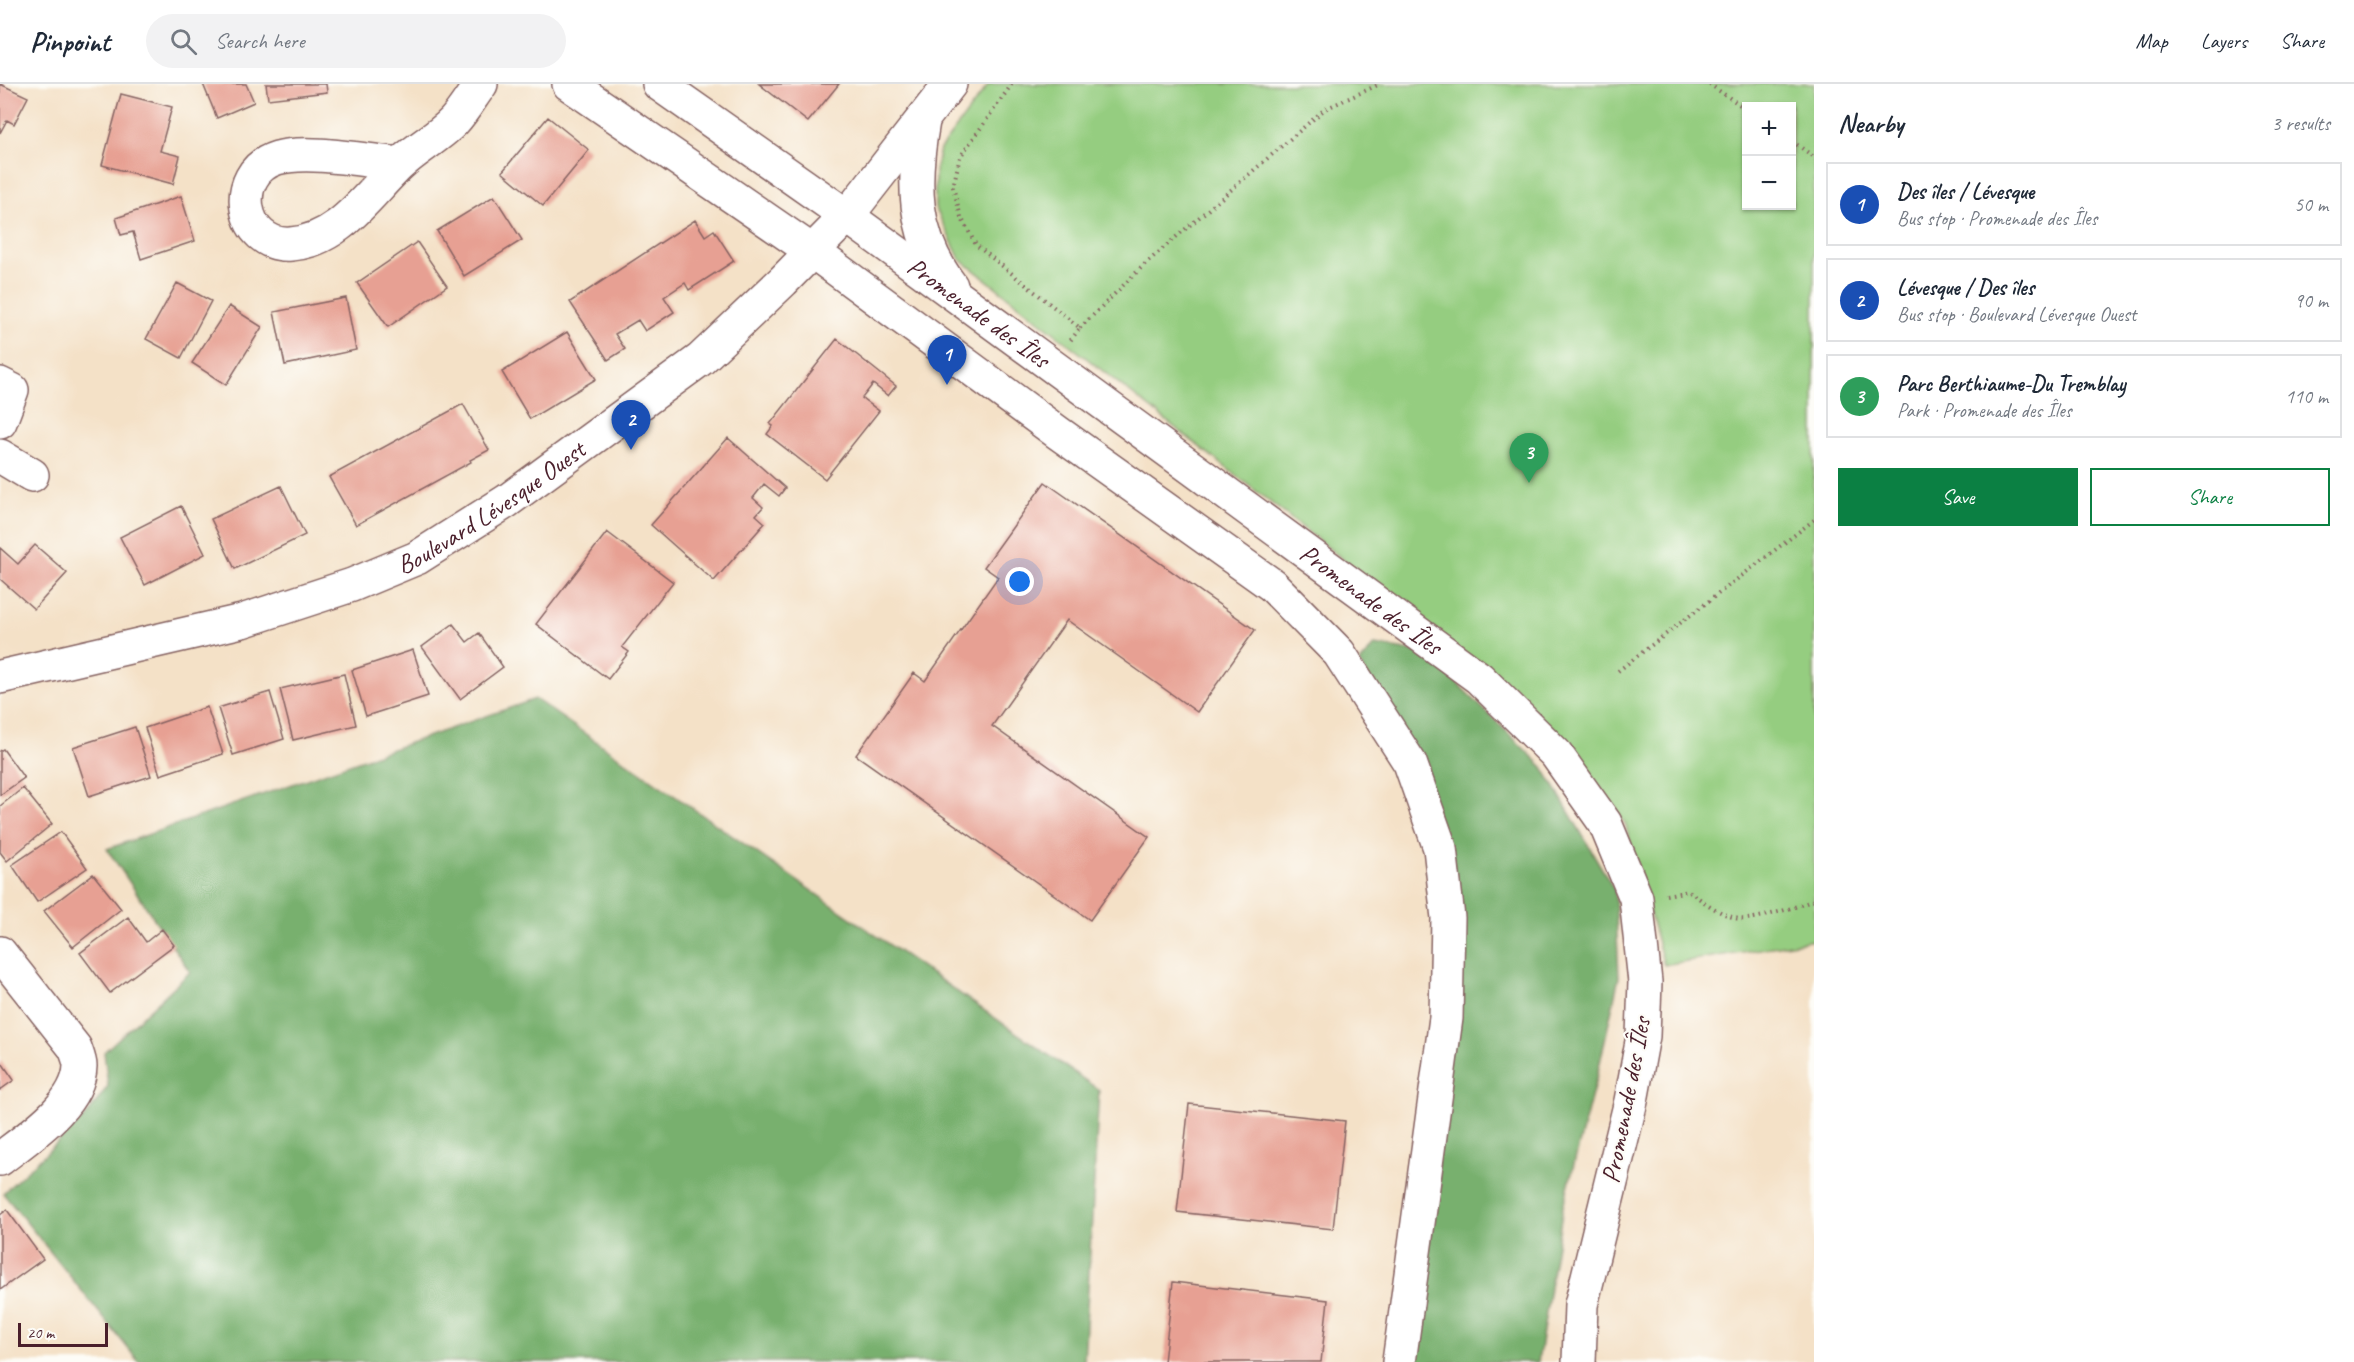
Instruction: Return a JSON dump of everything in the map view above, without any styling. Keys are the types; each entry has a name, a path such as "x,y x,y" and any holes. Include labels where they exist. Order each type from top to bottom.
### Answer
{"street":[{"path":"399,164 454,122 481,84"},
{"name":"Promenade des Îles","path":"569,84 812,251 1057,432 1272,585 1339,653 1410,763 1440,848 1448,918 1447,1007 1399,1362"},
{"name":"Promenade des Îles","path":"659,84 847,216 1479,678 1556,754 1605,823 1636,898 1645,982 1643,1036 1631,1101 1581,1305 1579,1362"},
{"name":"Boulevard Lévesque Ouest","path":"0,677 242,621 352,585 417,558 507,501 701,359 847,216 950,84"},
{"path":"923,119 917,154 917,211 924,237 948,282 961,300"},
{"path":"0,422 6,387"},
{"path":"0,456 32,475"},
{"path":"0,953 75,1048 80,1065 77,1081 66,1104 0,1159"}],"path":[{"path":"1012,84 960,157 953,187 961,217 976,245 1080,328"},
{"path":"1052,366 1080,328 1146,263 1325,109 1380,84"},
{"path":"1709,84 1716,85 1742,106"},
{"path":"1796,144 1814,157"},
{"path":"1618,671 1814,520"},
{"path":"1636,898 1689,891 1710,906 1740,919 1792,909 1814,900"}],"green space":[{"path":"989,84 1814,84 1814,940 1664,965 1625,823 1530,706 960,259 935,207 935,171 940,149"},
{"path":"1374,645 1426,653 1543,767 1615,891 1619,977 1599,1067 1563,1207 1538,1362 1414,1362 1454,857 1360,663"},
{"path":"535,699 1099,1090 1084,1362 139,1362 3,1193 86,1116 108,1086 104,1052 190,972 107,849"}],"building":[{"path":"0,84 28,97 14,124 7,120 0,133"},
{"path":"203,84 246,84 254,102 217,118"},
{"path":"266,84 326,84 327,92 268,99"},
{"path":"759,84 839,84 808,122"},
{"path":"121,94 172,107 160,151 180,156 173,184 102,165"},
{"path":"548,117 589,150 543,206 502,172"},
{"path":"181,196 195,241 141,259 133,232 121,235 116,218"},
{"path":"494,196 522,240 464,276 437,231"},
{"path":"695,220 705,236 714,230 734,261 689,290 685,283 664,297 674,312 645,331 638,320 615,334 625,349 608,360 570,302"},
{"path":"417,242 447,286 388,327 357,283"},
{"path":"177,283 211,301 181,358 146,339"},
{"path":"346,298 356,350 285,365 274,312"},
{"path":"229,306 262,327 226,385 192,363"},
{"path":"567,332 596,379 530,419 502,372"},
{"path":"837,339 896,386 888,396 873,384 862,398 879,411 825,479 767,434 773,426 770,424"},
{"path":"463,404 489,450 356,525 329,477"},
{"path":"728,438 785,488 779,496 764,484 753,498 763,507 756,515 765,523 714,581 651,525"},
{"path":"1045,482 1255,630 1197,712 1067,620 992,726 1149,837 1090,920 856,755 914,673 925,681 998,577 984,567"},
{"path":"281,486 305,535 235,569 211,519"},
{"path":"181,506 205,554 145,585 120,537"},
{"path":"607,532 673,582 622,647 629,652 608,679 536,624"},
{"path":"35,545 67,573 34,609 0,579 0,548 18,564"},
{"path":"453,624 467,642 479,633 503,667 460,699 422,647"},
{"path":"413,650 428,696 366,716 352,670"},
{"path":"344,674 356,725 293,740 280,689"},
{"path":"270,692 284,739 233,755 218,708"},
{"path":"207,707 223,754 160,775 145,728"},
{"path":"135,727 151,776 89,796 73,747"},
{"path":"3,749 24,778 0,795 0,751"},
{"path":"23,788 52,824 7,861 0,852 0,806"},
{"path":"61,832 87,868 37,902 12,865"},
{"path":"93,874 121,909 73,947 44,911"},
{"path":"128,917 146,942 162,929 174,945 110,993 80,953"},
{"path":"0,1060 14,1080 0,1090"},
{"path":"1189,1104 1345,1121 1333,1229 1177,1212"},
{"path":"7,1210 43,1259 0,1290 0,1215"},
{"path":"1173,1282 1328,1300 1321,1362 1164,1362"}],"place":[{"name":"Des îles / Lévesque","path":"947,385"},
{"name":"Lévesque / Des îles","path":"631,450"},
{"name":"Parc Berthiaume-Du Tremblay","path":"1529,483"}]}
